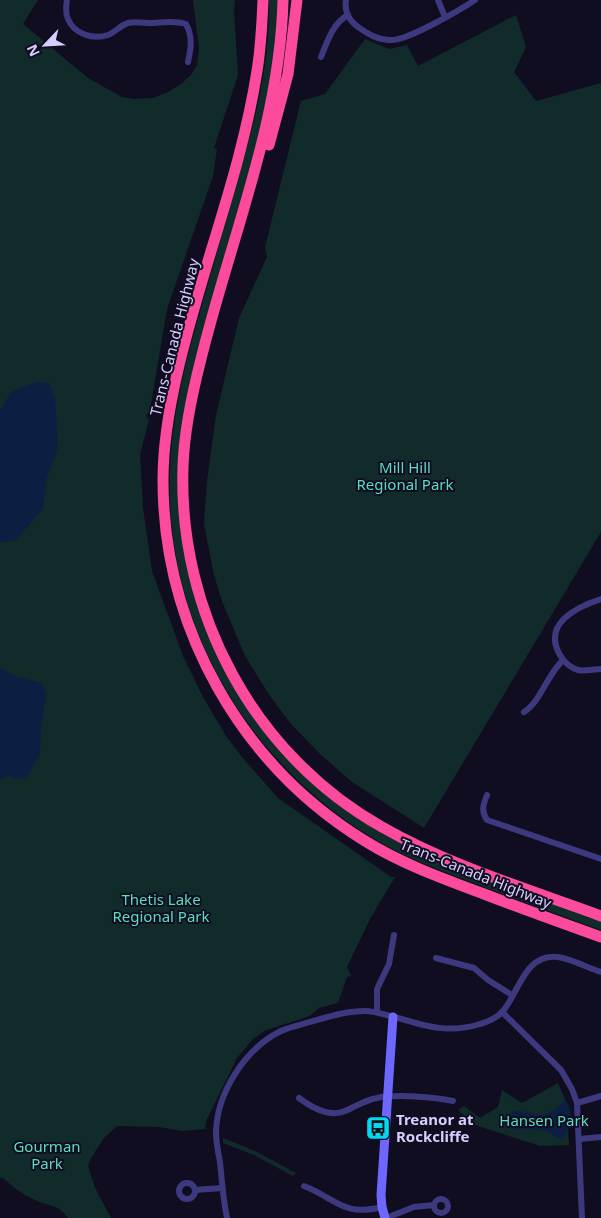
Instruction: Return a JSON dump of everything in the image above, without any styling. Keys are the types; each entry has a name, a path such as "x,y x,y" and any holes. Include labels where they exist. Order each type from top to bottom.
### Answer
{"highway":[{"path":"254,90 256,0"},
{"name":"Trans-Canada Highway","path":"263,0 261,46 254,90 242,144 176,375 168,416 164,454 164,509 171,566 186,620 211,678 226,703 261,752 320,810 373,846 420,869 601,937"},
{"name":"Trans-Canada Highway","path":"283,0 280,54 272,98 242,214 195,381 187,426 183,467 185,530 196,586 213,636 231,674 260,719 290,755 312,776 354,810 407,841 449,860 601,916"},
{"path":"242,214 255,186 279,111 288,74 297,0"}],"street":[{"path":"67,0 68,20 79,31 90,38 108,35 126,24 138,22 176,21 186,24 190,33 191,48 188,62"},
{"path":"346,0 348,15 356,26 379,39 392,40 405,38 475,0"},
{"path":"438,0 445,17"},
{"path":"321,57 332,31 348,15"},
{"path":"601,600 571,612 559,625 555,636 563,660 573,668 579,670 601,669"},
{"path":"524,712 531,707 554,669 563,660"},
{"path":"486,795 483,813 487,820 601,859"},
{"path":"377,1012 377,988 389,964 394,935"},
{"path":"227,1218 216,1131 218,1117 228,1088 245,1060 269,1038 287,1028 354,1012 377,1012 432,1028 455,1029 480,1024 493,1019 502,1012 528,970 540,960 560,957 601,972"},
{"path":"436,958 474,968 488,980 512,995"},
{"path":"502,1012 561,1070 572,1089 577,1103 582,1218"},
{"path":"393,1017 381,1195 382,1207 386,1218 414,1207 434,1205"},
{"path":"577,1103 601,1096"},
{"path":"299,1098 313,1109 335,1113 346,1111 367,1100 387,1097 431,1097 454,1101"},
{"path":"579,1140 601,1137"},
{"path":"304,1186 352,1210 365,1211 382,1207"},
{"path":"195,1190 222,1188"}],"green space":[{"name":"Thetis Lake Regional Park","path":"0,0 38,0 23,24 88,78 122,97 133,99 153,98 168,92 191,75 197,65 199,48 193,0 235,0 238,75 214,148 217,149 213,176 167,309 150,410 146,416 149,420 140,454 143,508 152,571 183,656 203,697 226,736 242,757 278,798 391,877 395,877 370,919 347,967 351,976 347,977 338,1003 319,1008 304,1018 266,1030 253,1039 237,1058 206,1121 205,1129 182,1131 159,1127 117,1126 104,1138 88,1166 95,1188 111,1218 68,1218 60,1210 29,1197 3,1178 0,1178"},
{"path":"269,0 278,0 277,35 270,86 178,478 184,551 201,615 216,654 236,692 287,759 317,788 351,814 387,836 601,921 601,930 480,886 417,860 373,838 330,808 292,774 258,736 228,694 205,648 187,600 175,551 170,499 170,461 174,423 190,348 247,148 259,99 267,50"},
{"name":"Mill Hill Regional Park","path":"516,15 526,47 514,72 536,101 601,83 601,532 424,828 352,782 320,754 291,724 270,696 245,656 222,601 214,575 204,524 207,481 216,415 239,318 267,257 265,247 301,101 325,94 365,39 389,49 407,45 418,66"},
{"name":"Hansen Park","path":"558,1083 566,1102 569,1145 540,1146 475,1125 458,1110 464,1106 480,1118 498,1107 502,1090 522,1103"},
{"path":"223,1138 255,1151 296,1173 293,1176 254,1155 223,1143"}],"water":[{"path":"37,382 49,383 55,397 58,447 46,481 43,509 16,540 0,543 0,410 11,392"},
{"path":"0,668 15,676 42,683 46,695 40,754 27,777 14,779 10,775 0,779"},
{"path":"563,1102 567,1102 571,1117 568,1131 562,1139 542,1131 519,1129 504,1124 512,1113 517,1111 541,1115 553,1110"}],"place":[{"name":"Treanor at Rockcliffe","path":"378,1128"}],"park label":[{"name":"Gourman Park","path":"47,1154"}]}
